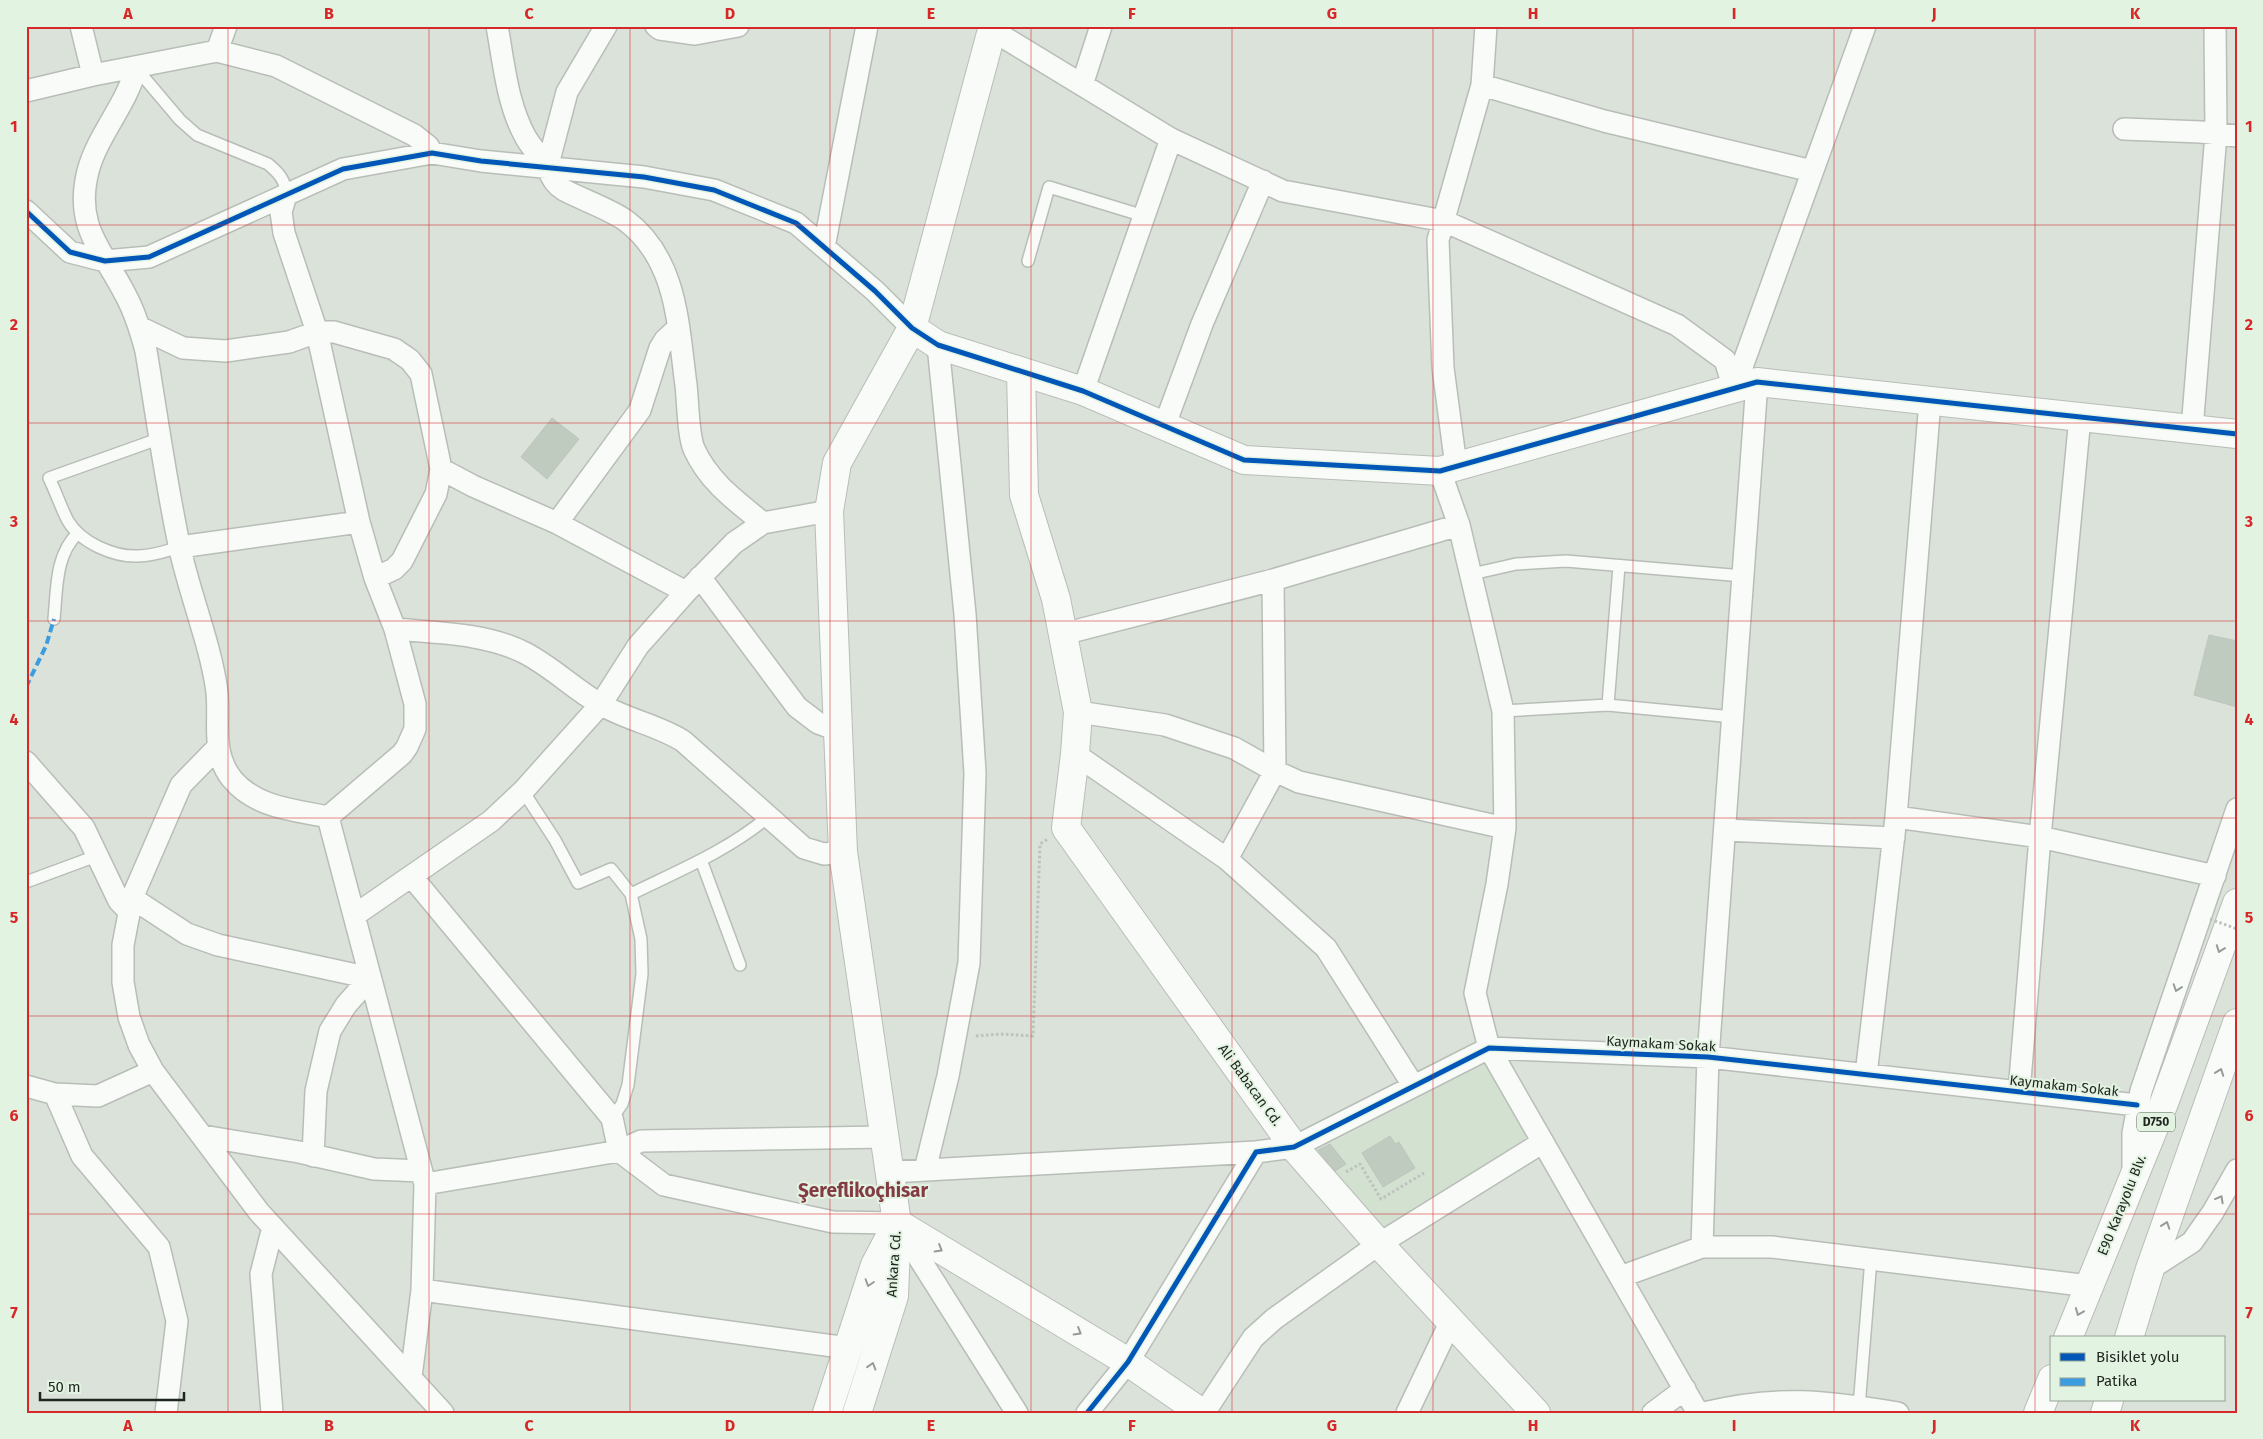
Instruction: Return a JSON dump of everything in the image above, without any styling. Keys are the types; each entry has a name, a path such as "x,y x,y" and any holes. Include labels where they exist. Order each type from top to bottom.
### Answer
{"main road":[{"path":"993,28 912,328 837,463 828,511 842,852 897,1223 1128,1362 1203,1413"},
{"path":"912,328 938,345 1021,373 1083,391 1244,460 1448,468 1745,385 1930,401 2237,434"},
{"path":"1021,373 1024,495 1056,599 1078,712 1066,828"},
{"name":"Ali Babacan Cd.","path":"1066,828 1294,1147 1379,1244 1536,1413"},
{"name":"E90 Karayolu Blv.","path":"2069,1336 2164,1103 2237,903"},
{"path":"2130,1336 2150,1270 2237,1023"},
{"name":"Ankara Cd.","path":"827,1413 875,1265 897,1223"},
{"name":"Ankara Cd.","path":"857,1413 894,1296 897,1223"},
{"path":"2038,1413 2050,1384"}],"street":[{"path":"82,26 94,74"},
{"path":"217,50 226,26"},
{"path":"497,26 509,92 517,119 555,184 624,220 643,237 660,261 670,284 678,328 693,447 706,471 724,492 763,523"},
{"path":"547,168 567,92 606,26"},
{"path":"656,26 660,29 695,34 738,26"},
{"path":"824,247 868,26"},
{"path":"1082,85 1101,26"},
{"path":"1486,26 1482,85 1438,240 1448,468 1459,524 1504,711 1505,828 1497,884 1475,992 1489,1048 1698,1413"},
{"path":"1702,1247 1708,1057 1743,576 1745,385 1812,171 1865,26"},
{"path":"2192,429 2226,135 2216,26"},
{"path":"993,28 1171,139 1283,190 1444,221 1677,325 1725,360 1745,385"},
{"path":"26,91 94,74 136,68 217,50 276,66 414,135 428,146 432,153"},
{"path":"136,68 125,100 98,148 89,170 86,184 86,214 88,230 126,294 146,351 180,547 217,692 217,748 221,761 231,778 253,797 271,805 328,817"},
{"path":"1482,85 1604,121 1812,171"},
{"path":"2124,129 2226,135"},
{"path":"1083,391 1171,139"},
{"path":"26,211 70,252 105,261 149,257 343,169 432,153 481,161 644,177 714,190 796,223 875,291 912,328"},
{"path":"1164,427 1202,324 1263,181"},
{"path":"286,195 281,212 284,233 317,332 359,522 374,578 395,629 415,704 416,717 412,738 402,754 328,817"},
{"path":"139,327 183,348 226,351 289,342 317,332 334,332 394,349 410,360 421,374 441,469 436,494 402,561 394,569 374,578"},
{"path":"557,524 640,410 660,348 665,340 678,328"},
{"path":"925,1170 955,1038 969,963 975,773 965,614 938,345"},
{"path":"1866,1075 1896,817 1930,401"},
{"path":"2019,1092 2040,837 2080,417"},
{"path":"441,469 473,486 693,584 797,707 818,723 837,730"},
{"path":"355,915 491,821 523,791 600,704 638,646 693,584 734,544 763,523 828,511"},
{"path":"180,547 359,522"},
{"path":"1063,634 1273,580 1459,524"},
{"path":"1227,859 1275,771 1273,580"},
{"path":"395,629 460,635 492,642 524,653 600,704 626,717 663,730 684,741 804,848 824,854 842,852"},
{"path":"1078,712 1165,725 1234,748 1299,782 1505,828"},
{"path":"217,748 182,785 131,904 123,945 123,982 129,1017 139,1045 153,1071 259,1212 443,1413"},
{"path":"1075,754 1227,859 1326,948 1413,1085"},
{"path":"26,762 79,821 99,855 119,901 131,904 187,934 218,945 370,978"},
{"path":"2134,1178 2133,1140 2137,1105 2237,809"},
{"path":"328,817 423,1178 422,1290 411,1378"},
{"path":"1896,817 2040,837 2214,876"},
{"path":"1725,830 1894,838"},
{"path":"412,877 612,1118 619,1151 664,1185 833,1222 897,1223 1017,1413"},
{"path":"313,1156 316,1091 330,1032 346,1005 370,978"},
{"name":"Kaymakam Sokak","path":"1294,1147 1489,1048 1708,1057 2137,1105"},
{"path":"26,1086 55,1094 98,1096 153,1071"},
{"path":"55,1094 82,1156 159,1246 177,1321 166,1413"},
{"path":"203,1136 423,1178 619,1151 641,1141 885,1137"},
{"path":"1203,1413 1253,1338 1274,1319 1379,1244 1543,1142"},
{"path":"890,1172 1256,1152 1294,1147"},
{"path":"1087,1413 1128,1362 1256,1152"},
{"path":"2150,1270 2192,1242 2213,1212 2237,1170"},
{"path":"272,1413 261,1274 273,1227"},
{"path":"1620,1277 1702,1247 1772,1247 2089,1286"},
{"path":"422,1290 848,1348"},
{"path":"1407,1413 1451,1321"},
{"path":"1653,1413 1685,1389"},
{"path":"1704,1413 1751,1403 1778,1401 1817,1401 1898,1413"}],"lane":[{"path":"136,68 180,120 197,135 268,164 286,185 286,195"},
{"path":"1028,261 1049,187 1144,216"},
{"path":"161,438 50,478 68,521 78,533 95,545 123,555 151,555 180,547"},
{"path":"54,619 60,564 68,545 78,533"},
{"path":"1472,574 1539,561 1574,561 1743,576"},
{"path":"1608,706 1619,566"},
{"path":"1504,711 1608,706 1733,717"},
{"path":"523,791 555,840 578,883 611,869 631,894 641,939 642,974 628,1085 622,1104 612,1118"},
{"path":"631,894 737,841 768,817"},
{"path":"26,882 99,855"},
{"path":"701,860 740,965"},
{"path":"1859,1407 1871,1259"}],"path":[{"path":"955,1038 1001,1034 1033,1036 1040,844 1066,828"},
{"path":"2210,919 2237,929"},
{"path":"1326,1184 1360,1164 1381,1198 1424,1173"}],"shaded area":[{"path":"1488,1062 1532,1139 1381,1232 1314,1152"}],"building":[{"path":"552,418 579,439 547,479 521,457"},
{"path":"2209,635 2237,641 2237,707 2194,695"},
{"path":"1390,1136 1395,1144 1399,1142 1415,1168 1383,1187 1362,1153"},
{"path":"1330,1144 1346,1164 1335,1171 1318,1150"}],"marked path":[{"path":"26,687 46,646 54,619"}],"cycle path":[{"path":"26,211 70,252 105,261 149,257 343,169 432,153 481,161 644,177 714,190 796,223 875,291 912,328 938,345 1083,391 1244,460 1440,471 1757,382 2237,434"},
{"path":"1087,1413 1128,1362 1256,1152 1294,1147 1489,1048 1708,1057 2137,1105"}],"district":[{"name":"Şereflikoçhisar","path":"863,1190"}]}
